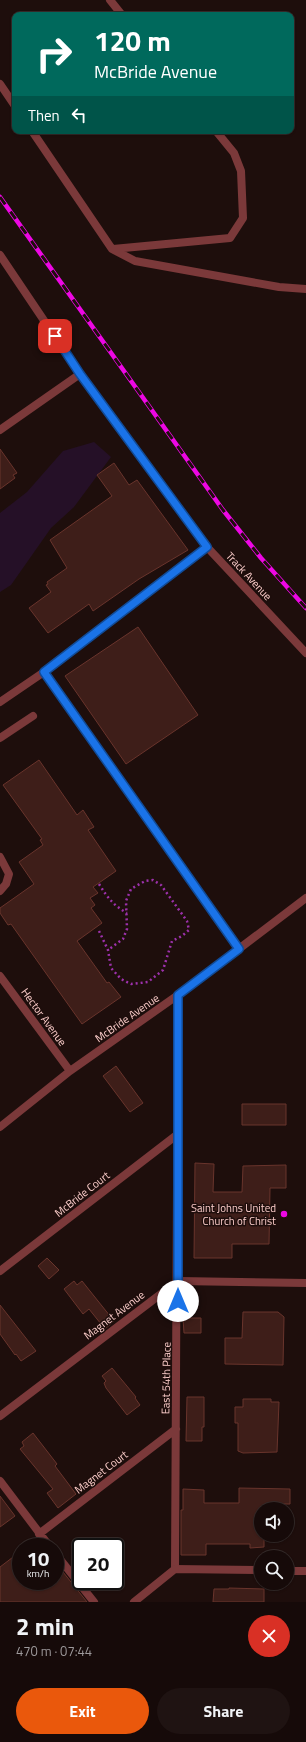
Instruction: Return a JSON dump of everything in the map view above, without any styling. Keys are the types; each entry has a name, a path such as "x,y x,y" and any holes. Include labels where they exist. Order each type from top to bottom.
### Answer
{"street":[{"path":"110,0 120,12"},
{"path":"0,84 12,102"},
{"path":"34,134 112,249 134,261 279,287 306,289"},
{"path":"112,249 230,238 243,218 241,171 234,153 218,134"},
{"name":"Track Avenue","path":"1,259 80,374 207,547 293,640 306,652"},
{"path":"0,430 80,374"},
{"path":"0,702 44,672 207,547"},
{"path":"44,672 239,949"},
{"path":"0,738 33,716"},
{"path":"0,857 9,874 6,884 0,891"},
{"name":"McBride Avenue","path":"0,1127 70,1071 178,995 306,898"},
{"name":"Hector Avenue","path":"0,976 70,1071"},
{"name":"East 54th Place","path":"175,1569 178,1280 178,995"},
{"name":"McBride Court","path":"0,1271 178,1134"},
{"path":"178,1280 306,1283"},
{"name":"Magnet Avenue","path":"0,1416 178,1280"},
{"name":"Magnet Court","path":"40,1534 176,1429"},
{"path":"0,1481 43,1538"},
{"path":"64,1564 94,1602"},
{"path":"134,1602 175,1569 254,1570"},
{"path":"294,1571 306,1571"}],"path":[{"path":"99,931 108,950 112,968 121,979 131,984 148,982 163,970 172,941 182,936 189,930 187,921 161,885 153,880 145,881 131,889 126,901 127,929 123,939 108,950"},
{"path":"99,884 109,900 118,908 127,913"}],"shaded area":[{"path":"94,442 111,457 74,507 51,528 11,585 0,592 0,513 27,492 63,451"}],"building":[{"path":"0,449 17,473 13,475 15,478 0,489"},
{"path":"114,463 129,485 137,480 188,550 139,579 93,611 89,604 48,633 29,608 51,592 46,585 48,584 47,582 67,568 50,540 112,496 97,475"},
{"path":"138,627 198,715 126,764 65,676"},
{"path":"39,760 77,815 83,810 94,827 88,830 116,871 93,887 98,893 90,898 95,905 91,908 102,923 77,941 107,983 109,982 121,997 82,1024 11,924 8,925 0,913 0,908 34,884 19,862 43,845 40,840 42,839 3,785"},
{"path":"116,1066 143,1103 130,1112 103,1076"},
{"path":"242,1104 286,1104 286,1125 242,1125"},
{"path":"195,1163 214,1164 213,1192 242,1192 243,1166 286,1165 286,1188 270,1188 269,1244 232,1244 232,1258 194,1258"},
{"path":"47,1258 59,1270 49,1279 38,1266"},
{"path":"74,1281 77,1285 82,1281 114,1321 105,1329 89,1309 83,1314 64,1289"},
{"path":"0,1305 36,1351 21,1361 0,1334"},
{"path":"243,1312 278,1312 284,1317 283,1365 225,1364 225,1338 242,1338"},
{"path":"183,1318 201,1318 201,1333 184,1333"},
{"path":"112,1368 136,1397 135,1398 140,1405 127,1415 106,1388 104,1383 106,1381 102,1376"},
{"path":"187,1397 204,1397 204,1427 202,1427 202,1441 186,1441"},
{"path":"243,1399 271,1399 271,1402 279,1402 277,1452 243,1453 238,1451 238,1423 235,1423 235,1407 243,1407"},
{"path":"33,1433 57,1464 55,1466 76,1494 58,1508 47,1493 53,1489 20,1449 24,1446 22,1442"},
{"path":"239,1488 290,1489 290,1502 254,1502 254,1542 264,1542 264,1547 250,1548 250,1544 206,1544 206,1555 181,1555 181,1510 183,1510 183,1489 204,1490 204,1503 239,1503"},
{"path":"0,1496 15,1516 0,1527"},
{"path":"12,1558 12,1590 64,1590 64,1573 72,1583 72,1590 77,1590 87,1602 0,1602 0,1567"},
{"path":"214,1589 264,1590 264,1602 213,1602"}],"railway":[{"path":"0,197 223,510 261,558 306,608"}],"place":[{"name":"Saint Johns United Church of Christ","path":"284,1214"}],"route":[{"path":"55,336 80,374 207,547 44,672 239,949 178,995 178,1301"}]}
